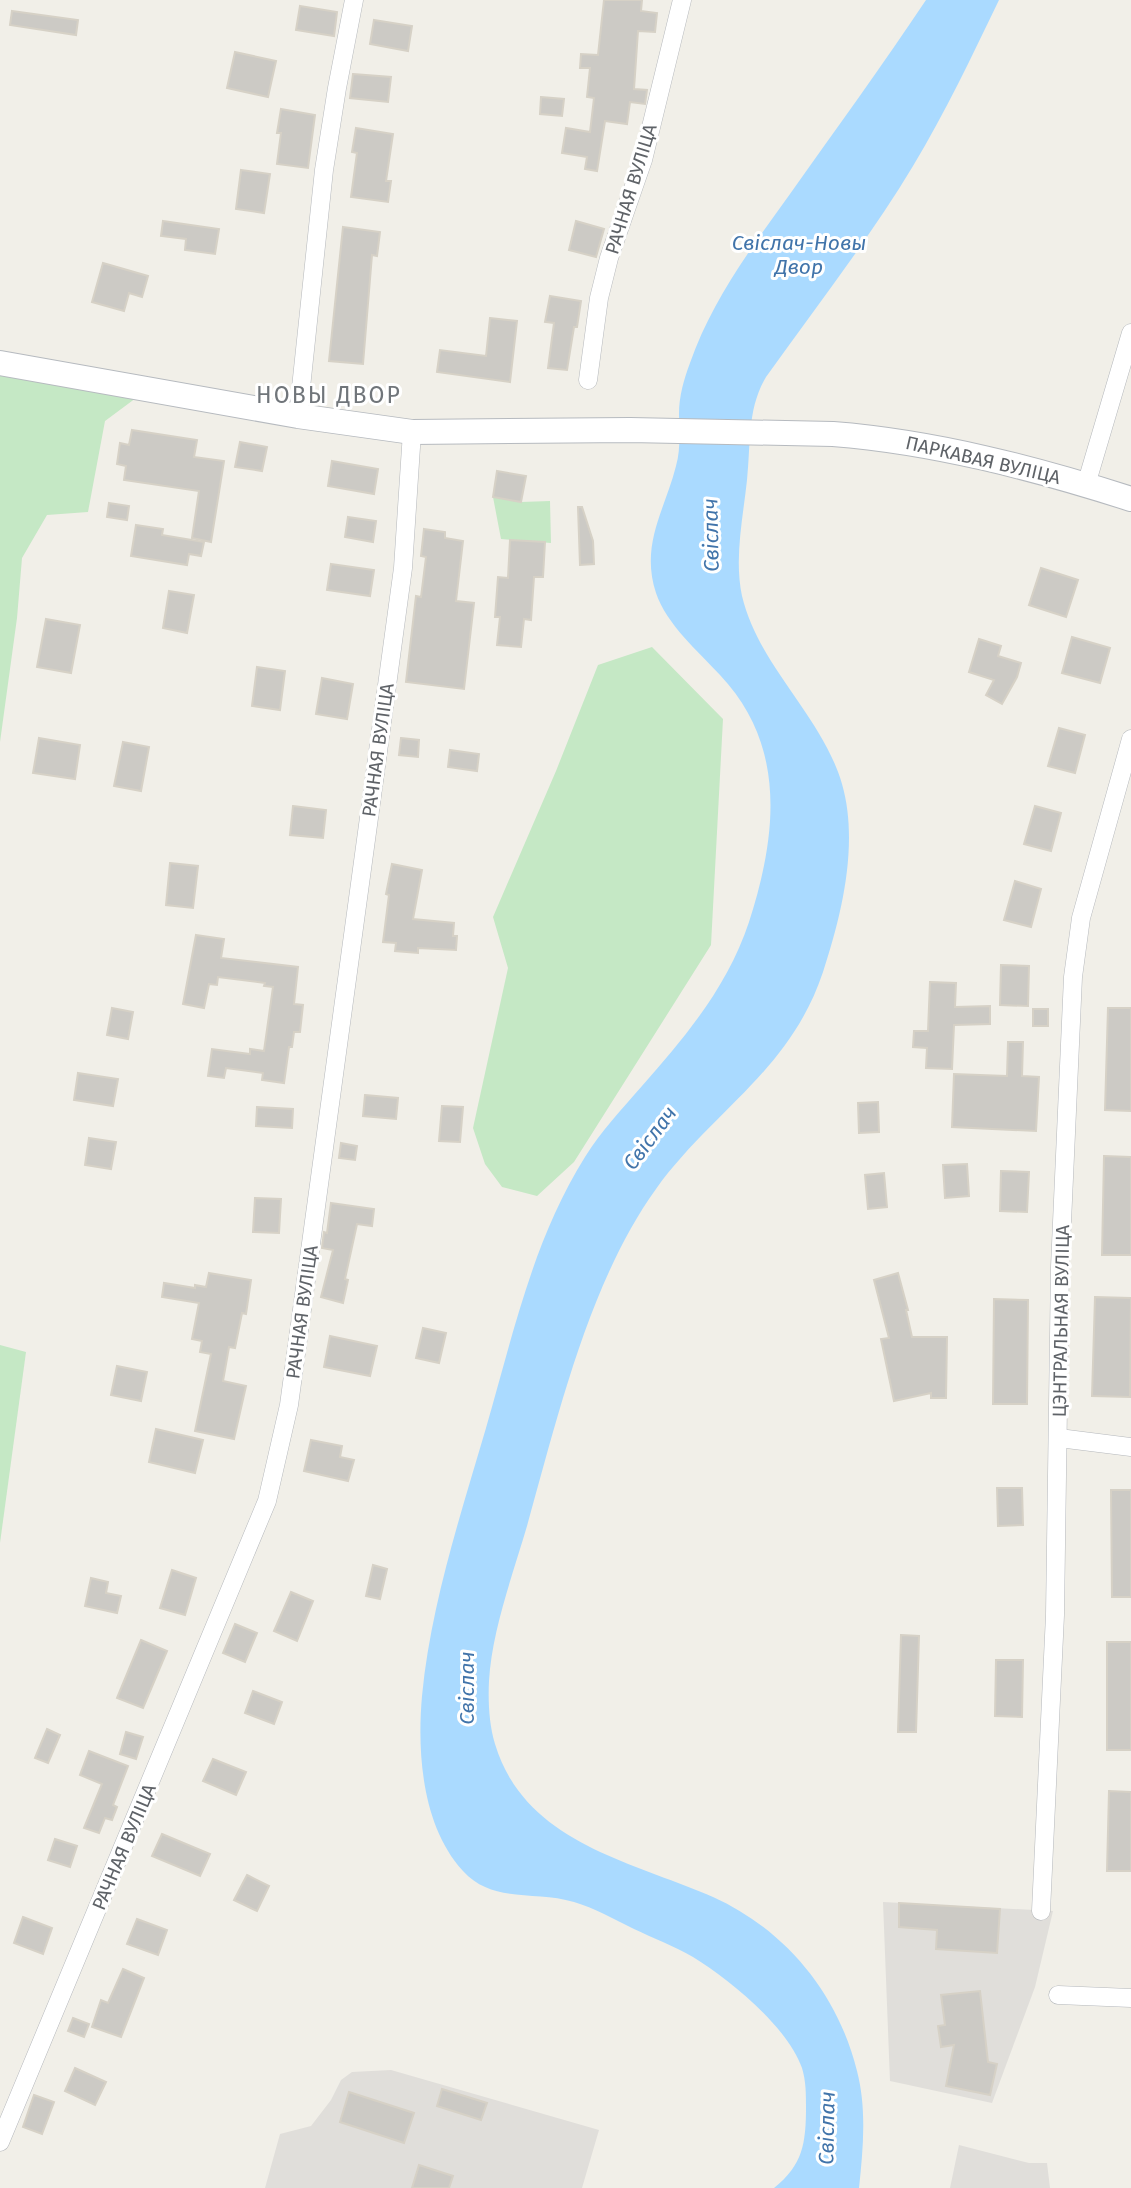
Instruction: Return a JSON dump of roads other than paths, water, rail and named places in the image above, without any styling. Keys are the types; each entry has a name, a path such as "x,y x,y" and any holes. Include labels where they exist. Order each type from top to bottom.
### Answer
{"main road":[{"name":"ПАРКАВАЯ ВУЛІЦА","path":"0,363 298,416 412,432 631,430 833,433 926,446 1021,467 1131,499"}],"street":[{"path":"298,416 324,170 354,0"},
{"name":"РАЧНАЯ ВУЛІЦА","path":"588,380 598,298 643,160 682,0"},
{"path":"1086,485 1131,333"},
{"name":"РАЧНАЯ ВУЛІЦА","path":"0,2142 267,1501 289,1405 403,568 412,432"},
{"name":"ЦЭНТРАЛЬНАЯ ВУЛІЦА","path":"1041,1911 1055,1615 1060,1267 1073,977 1081,918 1131,739"},
{"path":"1059,1438 1131,1447"},
{"path":"1058,1995 1131,1998"}],"water":[{"path":"926,0 999,0 947,105 913,166 760,389 751,427 740,538 740,582 750,622 762,646 820,736 833,759 842,784 849,830 842,903 823,972 809,1007 791,1037 771,1063 678,1161 656,1189 632,1226 612,1265 594,1307 564,1396 499,1622 489,1681 489,1712 495,1744 510,1778 530,1805 584,1844 713,1897 764,1927 786,1946 805,1968 837,2016 857,2071 862,2100 863,2144 859,2188 774,2188 797,2162 805,2132 806,2097 802,2068 784,2036 740,1991 686,1953 582,1904 501,1892 475,1881 463,1871 449,1853 439,1833 425,1788 421,1741 422,1696 439,1594 515,1323 551,1221 591,1147 674,1048 718,989 749,922 766,857 770,792 766,761 757,731 742,702 668,616 656,593 652,575 652,543 678,459 679,407 684,381 699,340 734,275"}],"district":[{"name":"НОВЫ ДВОР","path":"329,395"}],"water label":[{"name":"Свіслач-Новы Двор","path":"799,255"},
{"name":"Свіслач","path":"711,535"},
{"name":"Свіслач","path":"650,1138"},
{"name":"Свіслач","path":"467,1688"},
{"name":"Свіслач","path":"827,2128"}]}
